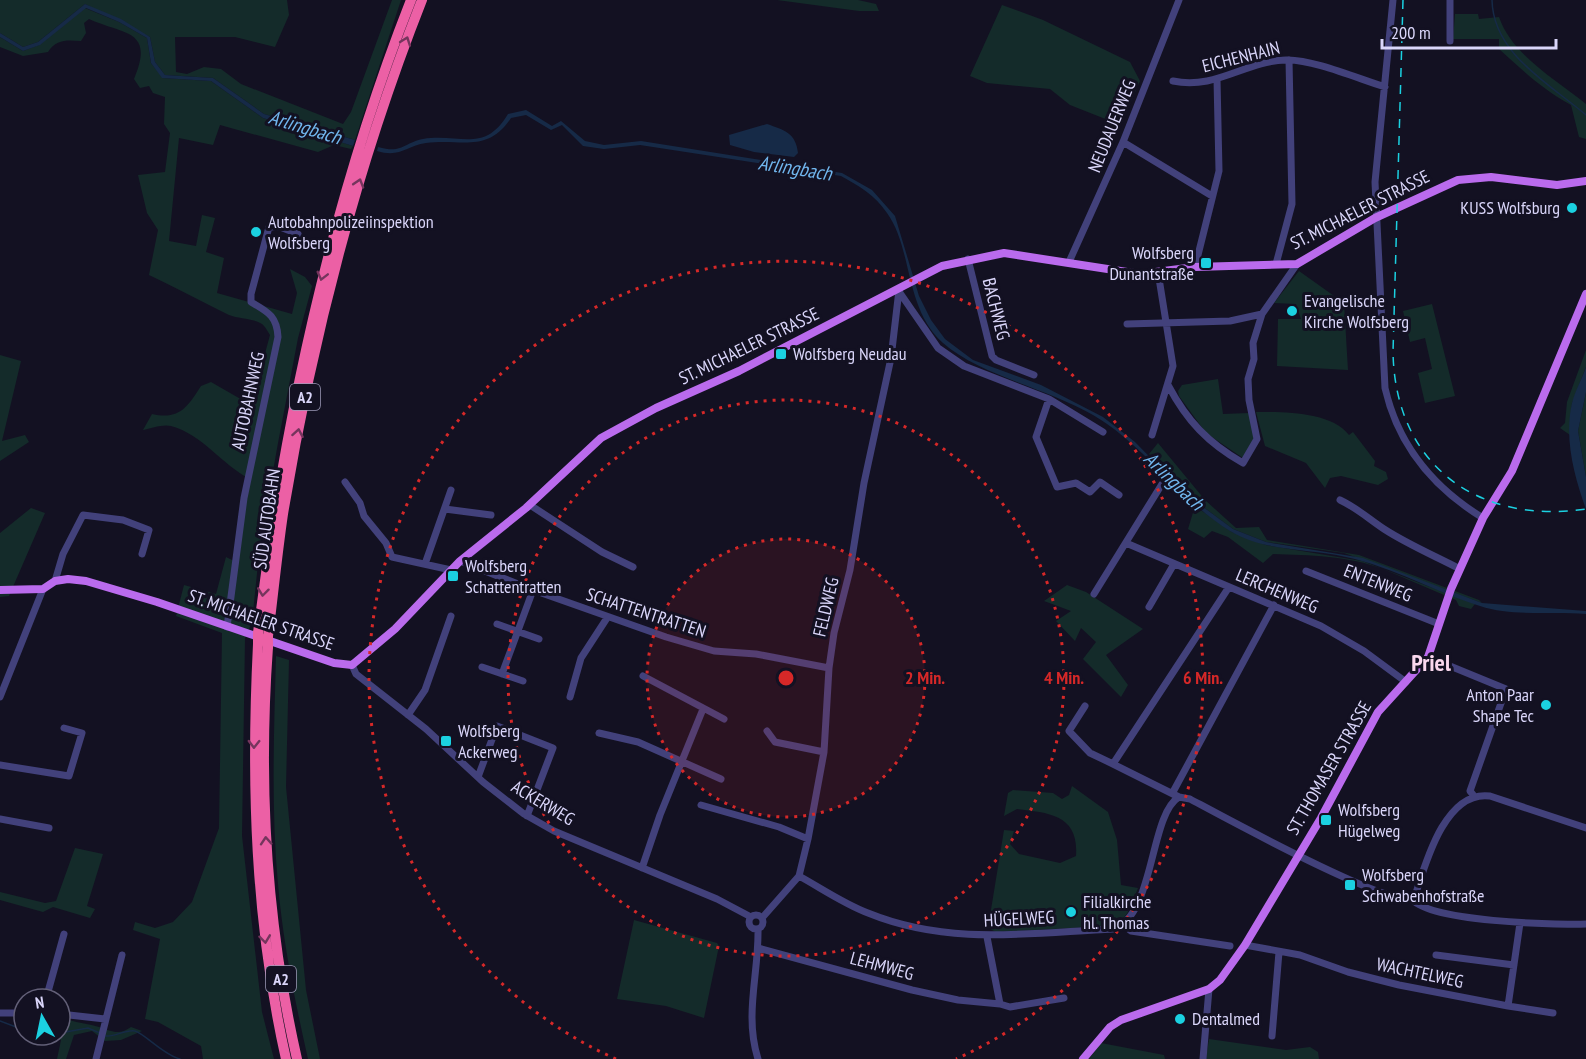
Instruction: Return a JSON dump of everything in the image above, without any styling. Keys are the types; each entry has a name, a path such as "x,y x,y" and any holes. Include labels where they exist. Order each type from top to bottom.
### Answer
{"highway":[{"name":"SÜD AUTOBAHN","path":"286,1059 270,974 255,829 253,745 263,640 303,406 332,280 360,161 411,0"},
{"name":"SÜD AUTOBAHN","path":"368,136 422,0"},
{"name":"SÜD AUTOBAHN","path":"263,640 265,830 280,970 297,1059"}],"main road":[{"name":"ST. MICHAELER STRASSE","path":"55,581 68,579 86,581 157,602 333,663 352,665 395,629 460,561 530,505 601,438 656,408 739,371 902,290 918,278 942,266 1004,253 1125,272 1297,264 1375,218 1434,189 1467,178 1491,177 1557,185 1586,181"},
{"name":"ST. THOMASER STRASSE","path":"1083,1059 1110,1028 1121,1020 1209,989 1220,980 1245,945 1321,818 1378,712 1428,657 1449,593 1483,518 1512,471 1586,294"},
{"path":"0,590 43,589 55,581"}],"street":[{"name":"NEUDAUERWEG","path":"1069,262 1124,142 1179,0"},
{"path":"1393,0 1377,157 1375,218 1382,302 1382,362 1390,411 1404,440 1422,466 1443,490 1483,518"},
{"path":"1450,0 1450,41"},
{"path":"1276,264 1292,204 1289,60"},
{"name":"EICHENHAIN","path":"1173,81 1191,85 1217,79 1250,67 1289,60 1385,87"},
{"path":"1195,267 1219,171 1217,79"},
{"path":"1124,142 1212,196"},
{"name":"AUTOBAHNWEG","path":"227,627 244,498 278,337 278,324 272,314 251,302 251,294 269,227 280,227 298,234"},
{"name":"BACHWEG","path":"968,259 992,356 996,360 1034,375"},
{"path":"1168,385 1194,427 1216,447 1243,464 1257,439 1249,400 1248,379 1254,359 1253,343 1262,314 1297,264"},
{"path":"1152,435 1173,366 1158,272"},
{"path":"902,290 938,348 964,366 1049,399 1102,432"},
{"name":"FELDWEG","path":"762,918 799,876 808,839 824,752 829,668 834,633 855,545 864,483 891,358 902,290"},
{"path":"1127,324 1230,321 1262,314"},
{"path":"1049,399 1036,437 1056,487 1076,483 1090,492 1100,482 1119,495"},
{"path":"345,482 360,503 364,516 386,543 392,557 451,570"},
{"path":"1094,594 1162,484"},
{"path":"425,564 451,490"},
{"path":"1340,500 1359,508 1383,528 1403,540 1460,568"},
{"path":"530,505 616,561 633,567"},
{"path":"445,509 491,515"},
{"path":"55,581 63,554 83,515 123,520 149,530 142,554"},
{"name":"LERCHENWEG","path":"1126,543 1274,605 1338,635 1406,682"},
{"name":"SCHATTENTRATTEN","path":"460,561 607,618 714,651 756,654 829,668"},
{"path":"1149,607 1174,564"},
{"name":"ENTENWEG","path":"1306,570 1439,624"},
{"path":"1113,764 1228,586"},
{"path":"0,697 43,589"},
{"path":"502,674 533,590"},
{"path":"1230,946 1131,931 1123,925 1142,891 1170,805 1274,605"},
{"path":"408,715 425,690 451,615"},
{"path":"570,698 581,658 607,618"},
{"path":"498,624 539,639"},
{"path":"1428,657 1506,689 1470,790 1474,796"},
{"name":"ACKERWEG","path":"352,665 356,674 527,816 554,831 717,899 751,917"},
{"path":"482,667 523,681"},
{"path":"643,676 724,719"},
{"path":"1085,706 1069,731 1090,753 1190,800 1297,855 1361,884 1402,899 1411,898 1416,893 1437,835 1461,806 1474,796 1490,796 1586,828"},
{"path":"642,868 703,709"},
{"path":"478,777 497,726 553,748 527,816"},
{"path":"0,765 69,776 82,733 64,728"},
{"path":"767,730 775,742 824,752"},
{"path":"599,733 638,742 721,779"},
{"path":"700,805 779,827 808,839"},
{"path":"0,819 49,828"},
{"name":"HÜGELWEG","path":"799,876 867,913 942,933 987,937 1113,929 1123,925"},
{"path":"1411,898 1420,906 1454,914 1520,922 1586,924"},
{"path":"758,929 750,926 751,917 757,915 762,918 762,924 758,929 751,1009 752,1035 758,1059"},
{"path":"1508,1006 1520,922"},
{"path":"49,987 64,934"},
{"path":"987,937 1000,1004"},
{"name":"WACHTELWEG","path":"1245,945 1300,955 1348,972 1399,986 1553,1013"},
{"name":"LEHMWEG","path":"758,948 912,990 958,1000 1010,1007 1064,998"},
{"path":"1272,1036 1279,952"},
{"path":"96,1059 122,955"},
{"path":"1436,955 1514,964"},
{"path":"1203,1059 1209,989"},
{"path":"72,1015 105,1019"}],"green space":[{"path":"0,0 287,0 289,15 275,47 235,37 175,37 176,72 187,74 204,67 221,69 241,84 343,124 351,112 392,0 401,0 355,140 264,114 213,78 165,75 155,62 150,37 85,4 38,42 23,47 0,33"},
{"path":"777,0 858,0 876,4 879,11 859,11"},
{"path":"1002,5 1043,20 1130,62 1140,81 1125,116 1113,122 1070,105 1050,89 987,83 970,76"},
{"path":"85,8 119,22 147,38 151,63 163,78 211,81 263,118 353,146 351,149 334,145 318,152 220,125 213,145 179,138 169,241 196,246 202,215 215,218 206,252 224,258 217,293 292,314 297,293 290,269 305,277 312,286 298,338 278,443 260,544 252,622 245,638 242,836 262,1012 274,1059 203,1059 201,1046 158,1022 145,1019 160,939 133,930 135,922 155,928 173,922 192,902 219,828 222,633 176,616 184,585 216,594 226,557 236,562 250,479 182,430 171,426 157,426 143,430 152,414 176,414 186,406 201,386 211,382 251,405 270,335 258,322 229,315 149,275 158,230 147,213 138,175 165,172 170,133 164,124 165,97 153,93 149,86 140,88 134,79 140,63 141,51 138,42 124,32 89,19 84,23 86,33 81,41 58,43 48,52 23,56 0,47 0,37 23,51 39,45"},
{"path":"1455,14 1478,14 1479,19 1499,17 1505,31 1524,55 1586,104 1586,139 1579,137 1571,105 1542,86 1499,49 1499,39 1453,39"},
{"path":"1299,271 1344,303 1348,370 1277,366 1278,319 1301,319 1296,304 1274,303"},
{"path":"1432,304 1455,396 1425,403 1418,373 1432,369 1425,338 1410,342 1403,311"},
{"path":"1586,350 1586,367 1572,403 1570,435 1560,428 1565,423 1567,402"},
{"path":"0,355 21,361 2,441 25,435 29,442 0,461"},
{"path":"1218,379 1223,414 1249,413 1254,439 1243,458 1206,433 1179,396 1178,391 1182,385"},
{"path":"1586,392 1586,477 1578,431"},
{"path":"1256,412 1307,415 1331,422 1341,427 1349,435 1353,432 1375,461 1374,466 1386,472 1388,479 1378,485 1341,476 1330,478 1325,488 1306,463 1265,446"},
{"path":"1158,443 1205,500 1236,528 1259,527 1267,540 1359,555 1482,603 1344,553 1266,542 1233,529 1187,495 1149,454"},
{"path":"1195,506 1232,532 1266,545 1362,561 1475,604 1471,609 1459,606 1456,600 1383,569 1357,561 1273,554 1263,563 1228,537 1212,531 1204,538 1188,529"},
{"path":"31,508 45,513 9,596 0,597 0,533"},
{"path":"1067,585 1086,592 1143,629 1106,655 1128,685 1121,697 1083,659 1096,642 1081,628 1075,641 1056,621 1071,611 1044,601"},
{"path":"276,656 289,660 286,787 306,990 320,1059 308,1059 290,972 280,906 274,798"},
{"path":"1072,786 1108,812 1117,840 1121,885 1138,888 1128,912 1121,921 1109,926 996,932 990,929 989,922 1004,830 1014,831 1010,844 1019,854 1060,863 1076,856 1073,832 1060,819 1041,812 1017,809 1004,816 1008,793 1013,790 1053,793 1062,799 1069,795"},
{"path":"75,848 103,854 87,906 95,909 90,918 53,907 43,912 0,900 0,892 45,903 56,901"},
{"path":"634,920 717,943 719,946 704,1018 666,1006 617,999"},
{"path":"72,1021 115,1032 131,1027 142,1031 121,1040 105,1041 92,1031 74,1035 72,1041"},
{"path":"1209,1039 1286,1050 1310,1047 1318,1052 1319,1059 1206,1059"},
{"path":"1101,1043 1164,1055 1165,1059 1089,1059"},
{"path":"60,1047 70,1047 66,1059 57,1059"}],"water":[{"name":"Arlingbach","path":"85,4 121,19 150,37 155,62 165,75 213,78 264,114 355,140 353,146 263,118 211,81 162,78 151,63 147,38 119,22 86,8 40,45 23,51 0,37 0,33 23,47 38,42"},
{"path":"526,110 552,126 561,121 585,141 604,145 641,141 842,173 872,190 895,216 919,296 931,320 945,339 973,360 1041,385 1103,417 1135,442 1187,495 1233,529 1266,542 1363,558 1482,603 1586,611 1586,614 1519,613 1480,606 1363,561 1257,543 1230,531 1194,504 1112,427 1056,397 976,364 943,343 930,329 921,313 901,244 887,213 872,196 841,176 640,145 604,149 583,146 562,125 551,130 526,115 511,118 502,129 483,140 419,144 392,153 377,151 378,147 398,149 423,139 480,138 490,134 508,114"},
{"path":"767,124 792,137 798,153 794,157 754,152 730,145 729,135"},
{"path":"1586,367 1586,392 1578,431 1586,477 1586,509 1571,457 1569,430 1572,403"}],"waterway":[{"path":"1492,0 1495,19 1502,36 1513,52 1541,79 1586,115"},
{"path":"0,1021 12,1026"},
{"path":"72,1031 88,1028 100,1033"},
{"path":"106,1036 135,1031 180,1059"}],"railway":[{"path":"1403,0 1393,352 1397,392 1409,426 1426,456 1450,479 1478,496 1511,507 1547,511 1586,509"}],"place":[{"name":"KUSS Wolfsburg","path":"1572,208"},
{"name":"Autobahnpolizeiinspektion Wolfsberg","path":"256,232"},
{"name":"Wolfsberg Dunantstraße","path":"1206,263"},
{"name":"Evangelische Kirche Wolfsberg","path":"1292,311"},
{"name":"Wolfsberg Neudau","path":"781,354"},
{"name":"Wolfsberg Schattentratten","path":"453,576"},
{"name":"Anton Paar Shape Tec","path":"1546,705"},
{"name":"Wolfsberg Ackerweg","path":"446,741"},
{"name":"Wolfsberg Hügelweg","path":"1326,820"},
{"name":"Wolfsberg Schwabenhofstraße","path":"1350,885"},
{"name":"Filialkirche hl. Thomas","path":"1071,912"},
{"name":"Dentalmed","path":"1180,1019"}],"district":[{"name":"Priel","path":"1431,663"}]}
